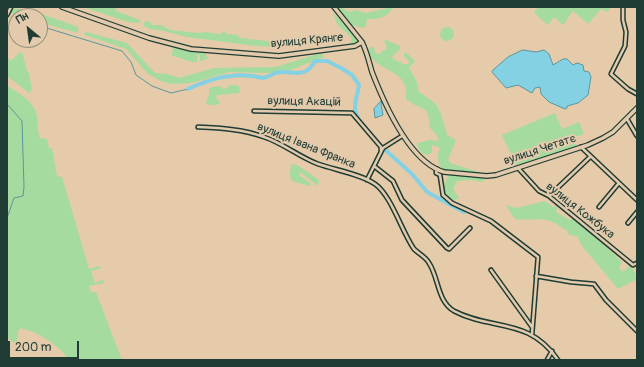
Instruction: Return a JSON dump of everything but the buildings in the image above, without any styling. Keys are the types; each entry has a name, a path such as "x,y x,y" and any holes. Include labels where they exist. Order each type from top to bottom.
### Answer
{"street":[{"path":"7,15 11,7"},
{"name":"вулиця Крянге","path":"62,7 149,38 191,49 279,56 355,46 362,42"},
{"path":"334,7 362,42 372,73 402,136 420,157 437,169 443,195 452,203 491,221 538,256 532,334"},
{"path":"623,7 623,20 626,32 625,46 611,74 628,89 637,94"},
{"name":"вулиця Четатє","path":"437,169 444,172 487,176 518,168 603,138 627,119 637,108"},
{"name":"вулиця Акацій","path":"254,111 352,112 381,147 381,151"},
{"path":"627,119 637,136"},
{"name":"вулиця Івана Франка","path":"198,127 246,132 265,137 317,164 367,180 381,189 415,250 429,263 447,305 454,311 474,318 506,325 532,334 552,351 558,360"},
{"path":"367,180 381,151 402,136"},
{"path":"581,147 637,200"},
{"path":"549,196 590,157"},
{"path":"374,166 393,181 402,200 447,248 449,249 470,228"},
{"name":"вулиця Кожбука","path":"518,168 539,191 549,196 633,265 637,263"},
{"path":"599,206 619,183"},
{"path":"628,223 637,212"},
{"path":"491,270 532,328"},
{"path":"536,276 594,284 606,300 637,331"},
{"path":"547,360 552,351"}],"green space":[{"path":"83,7 113,7 116,8 116,11 140,20 141,23 128,22"},
{"path":"335,7 341,7 349,12 355,10 366,13 393,7 385,16 375,19 367,19 366,26 363,28 352,25"},
{"path":"538,7 611,7 607,12 601,9 588,24 573,11 563,25 554,17 548,25 534,13"},
{"path":"333,13 355,35 359,42 357,44 350,44 352,38 337,24"},
{"path":"48,16 78,27 78,33 48,25"},
{"path":"146,21 150,22 152,25 161,25 170,30 220,34 225,31 226,34 237,35 241,38 275,42 276,47 256,46 187,37 150,29 144,26"},
{"path":"447,27 452,29 454,34 452,39 447,41 442,39 440,34 442,29"},
{"path":"86,32 127,43 155,73 167,74 179,78 214,68 276,67 321,53 324,57 288,71 266,73 229,72 191,83 173,84 163,82 148,74 126,49 85,35 84,33"},
{"path":"318,34 333,37 340,43 329,40 325,44 289,46 286,43 289,39"},
{"path":"386,40 400,46 400,49 392,57 393,59 406,65 409,61 404,56 404,53 407,53 415,61 409,68 417,82 418,91 436,104 441,114 447,135 456,140 448,160 450,163 485,174 483,182 471,180 457,181 453,189 459,198 452,201 444,192 443,189 449,172 445,171 440,166 438,156 440,148 432,145 432,152 428,155 418,148 417,143 430,140 439,141 436,134 430,128 428,114 424,109 406,99 406,89 403,81 397,75 376,62 371,56 368,49 374,46 375,53 379,54 387,48 384,41"},
{"path":"173,46 214,52 206,52 206,56 209,58 200,61 200,55 197,55 197,62 194,62 172,56"},
{"path":"22,52 27,71 29,73 32,90 29,93 7,76 7,57 11,61"},
{"path":"231,85 239,86 240,93 217,95 216,97 220,103 216,105 206,103 209,95 209,88 219,86 224,89"},
{"path":"7,86 25,98 33,106 37,116 40,138 47,139 49,148 52,148 57,176 62,177 89,269 99,266 101,268 91,271 95,283 103,280 104,283 89,286 91,292 96,292 122,360 69,360 54,344 28,330 21,328 18,331 17,343 11,341 7,336"},
{"path":"555,113 562,129 579,122 584,134 572,138 578,148 521,166 516,164 502,135"},
{"path":"291,164 297,165 319,180 318,186 300,172 299,175 311,184 310,186 292,181 290,176"},
{"path":"545,201 553,207 558,206 556,212 570,220 573,218 583,226 583,229 587,228 622,262 619,267 620,270 624,271 629,266 634,270 637,279 618,289 582,246 577,236 569,235 567,230 548,221 539,219 515,219 506,205 517,208"}],"water":[{"path":"523,50 536,52 544,50 549,54 553,65 563,59 567,59 573,65 577,63 583,65 584,71 589,72 591,77 588,95 578,103 567,106 565,109 549,102 541,94 540,87 535,88 532,93 518,85 506,88 492,72 508,57"},
{"path":"382,100 381,104 383,115 375,118 374,109"}],"waterway":[{"path":"48,28 122,51 131,62 136,75 152,86 171,93 188,89"},
{"path":"188,89 224,77 243,75 263,78 281,72 301,73 306,71 315,61 327,61 352,75 359,85 355,108 361,123"},
{"path":"7,104 22,121 24,187 23,196 14,198 7,218"},
{"path":"381,146 412,174 427,192 464,212"}]}
